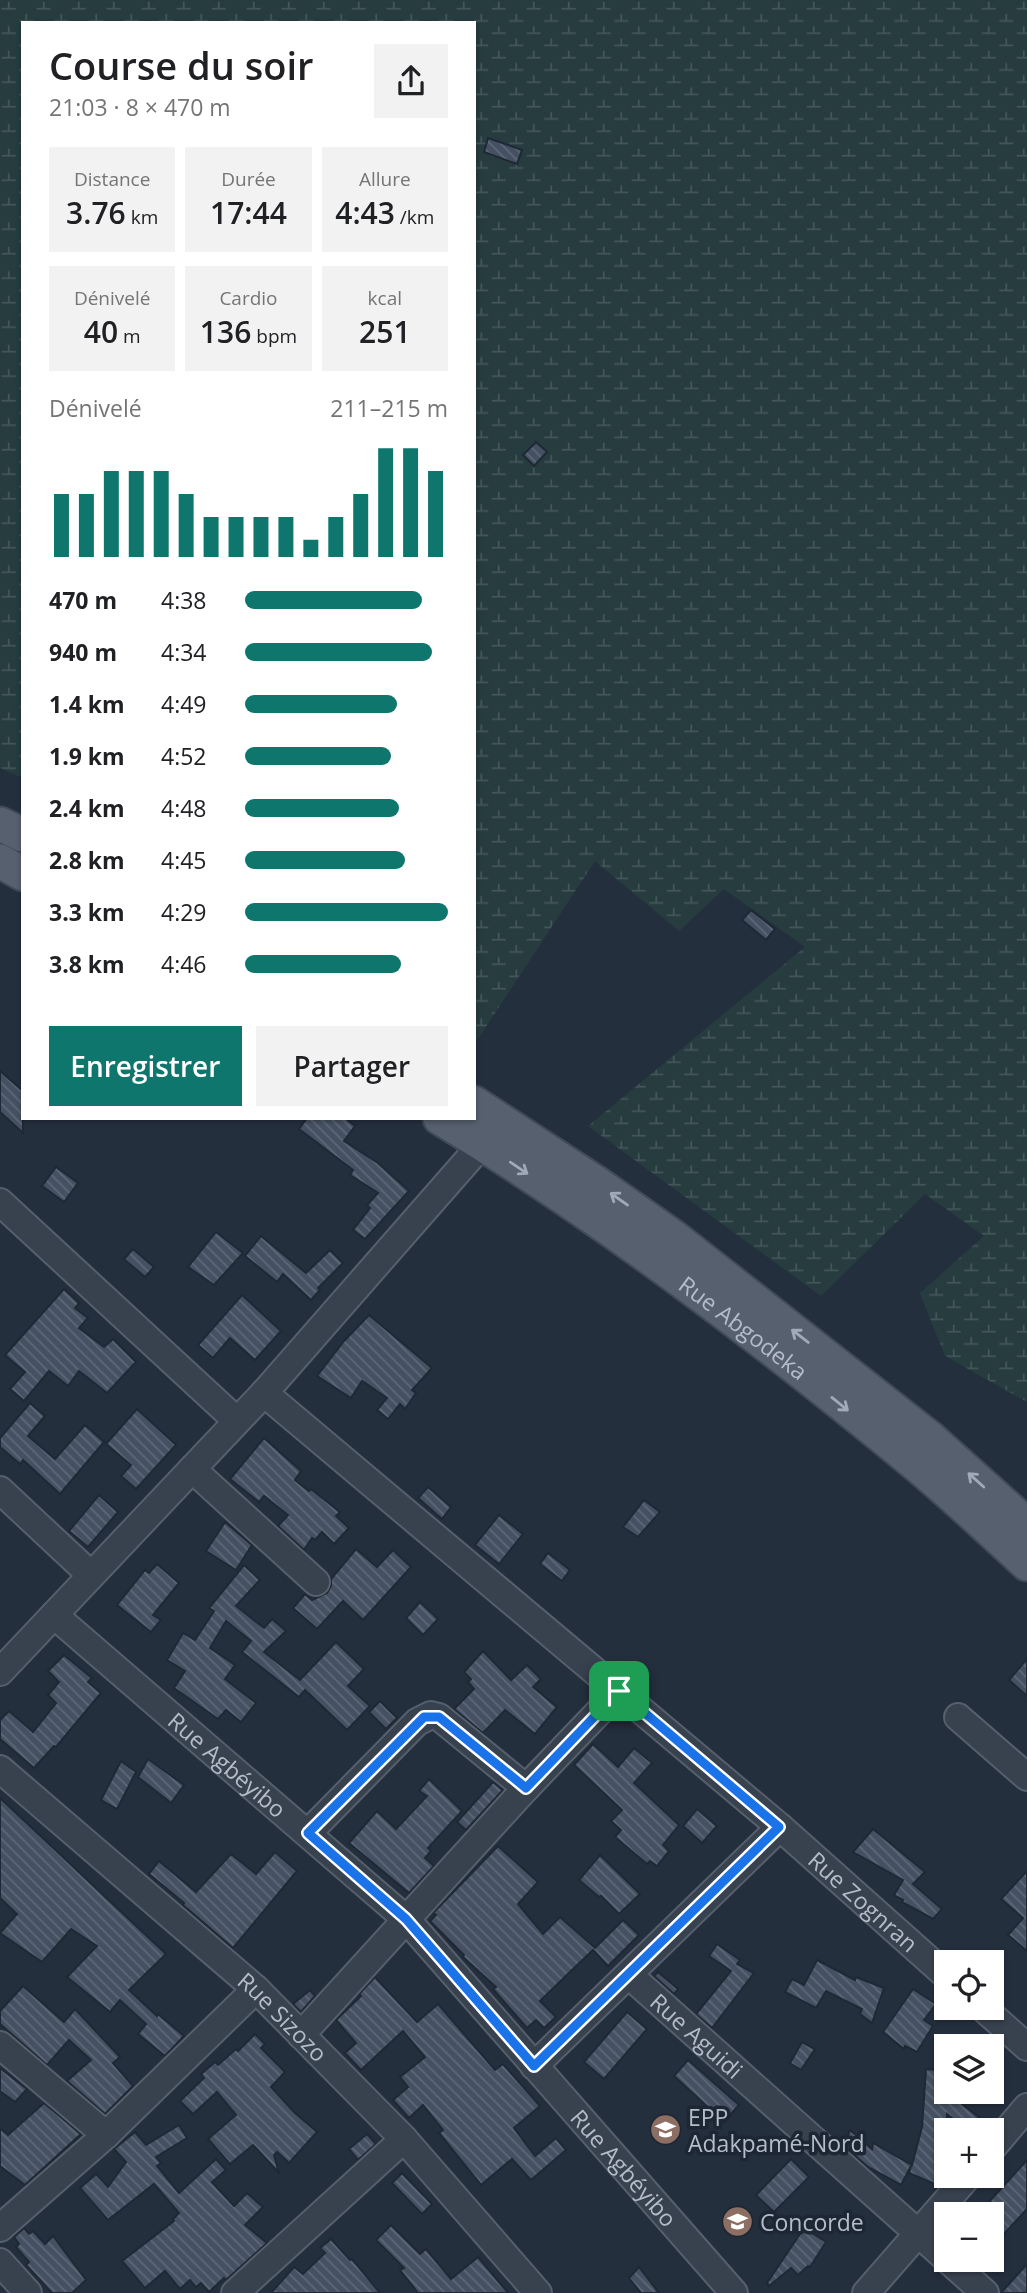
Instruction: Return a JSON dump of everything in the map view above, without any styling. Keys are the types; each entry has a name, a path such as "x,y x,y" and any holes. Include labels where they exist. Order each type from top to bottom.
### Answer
{"main road":[{"path":"0,824 21,834"},
{"path":"0,861 21,873"},
{"name":"Rue Abgodeka","path":"476,1104 563,1160 675,1238 930,1438 1027,1525"},
{"name":"Rue Abgodeka","path":"443,1120 594,1218 808,1379 914,1462 1027,1564"}],"street":[{"path":"0,1672 264,1393 482,1144"},
{"path":"0,1202 237,1421"},
{"name":"Rue Zognran","path":"264,1393 779,1827 934,1964"},
{"path":"192,1469 316,1582"},
{"path":"0,1490 91,1575"},
{"name":"Rue Agbéyibo","path":"54,1615 406,1919 734,2293"},
{"path":"301,2035 526,1788 619,1691"},
{"path":"308,1833 417,1722 431,1716 439,1717 457,1730 526,1788"},
{"path":"958,1717 1027,1777"},
{"name":"Rue Sizozo","path":"0,1769 256,1989 404,2139 538,2293"},
{"path":"534,2066 779,1827"},
{"name":"Rue Aguidi","path":"629,1975 985,2293"},
{"path":"0,2228 106,2134 256,1989"},
{"path":"997,2020 1027,2047"},
{"path":"0,2045 106,2134"},
{"path":"1004,2134 1027,2106"},
{"path":"235,2293 404,2139"},
{"path":"866,2293 958,2188"},
{"path":"0,2262 28,2293"}],"green space":[{"path":"0,0 1027,0 1027,1402 945,1356 920,1293 984,1236 925,1194 821,1296 588,1126 805,947 724,889 679,931 595,861 476,1042 476,21 21,21 21,777 0,768"}],"building":[{"path":"488,138 522,150 517,164 484,152"},
{"path":"536,442 547,452 534,466 523,455"},
{"path":"751,910 775,929 766,940 742,920"},
{"path":"0,1071 21,1089 23,1133 0,1112"},
{"path":"306,1120 348,1120 355,1126 344,1141 378,1163 409,1191 365,1239 353,1230 370,1208 367,1205 378,1193 350,1175 353,1170 299,1129"},
{"path":"56,1167 78,1183 64,1202 42,1186"},
{"path":"216,1232 243,1253 214,1285 188,1267"},
{"path":"261,1236 306,1273 330,1250 343,1263 318,1288 320,1290 311,1300 283,1274 277,1282 245,1256"},
{"path":"133,1249 154,1267 145,1277 124,1259"},
{"path":"64,1289 79,1303 75,1308 88,1318 79,1328 104,1347 113,1339 136,1362 107,1393 79,1371 68,1386 49,1371 24,1401 10,1389 25,1372 5,1355"},
{"path":"242,1295 281,1331 255,1360 230,1338 213,1358 198,1345"},
{"path":"369,1315 432,1368 412,1390 416,1393 405,1409 400,1404 388,1419 377,1410 387,1398 362,1381 351,1398 317,1376 344,1341"},
{"path":"30,1403 45,1416 28,1436 55,1459 85,1425 104,1442 60,1494 23,1460 20,1464 0,1447 0,1438"},
{"path":"137,1409 176,1445 136,1489 121,1476 131,1465 106,1444"},
{"path":"264,1438 301,1471 295,1480 340,1512 336,1516 349,1528 334,1544 322,1532 315,1540 312,1538 304,1550 278,1526 288,1515 264,1496 259,1502 230,1479"},
{"path":"428,1487 451,1507 442,1519 418,1498"},
{"path":"99,1495 118,1512 88,1547 69,1531"},
{"path":"644,1500 660,1512 638,1537 623,1527"},
{"path":"499,1515 523,1534 499,1564 475,1545"},
{"path":"225,1522 252,1545 236,1570 206,1551"},
{"path":"356,1549 377,1567 393,1550 411,1567 363,1620 343,1601 317,1629 293,1608 305,1594 312,1600 327,1593 331,1579"},
{"path":"548,1553 570,1570 562,1581 540,1564"},
{"path":"157,1564 179,1583 153,1615 161,1620 151,1632 117,1605 145,1570 149,1573"},
{"path":"244,1565 260,1580 236,1606 264,1628 272,1619 286,1631 264,1652 300,1680 336,1642 364,1669 348,1686 370,1706 347,1730 305,1690 299,1697 242,1652 251,1641 226,1621 210,1648 235,1665 225,1679 256,1703 241,1722 226,1710 218,1719 174,1688 185,1671 167,1660 183,1633 195,1640 214,1611 209,1608"},
{"path":"420,1602 438,1619 423,1635 406,1618"},
{"path":"483,1651 511,1680 527,1665 541,1679 533,1687 557,1707 535,1734 505,1710 483,1733 454,1709 474,1689 468,1682 471,1679 464,1672"},
{"path":"64,1655 92,1678 88,1682 101,1693 56,1747 54,1746 34,1768 0,1739 0,1720 9,1711 33,1732 56,1703 48,1695 59,1682 48,1671"},
{"path":"1027,1659 1027,1696 1009,1680"},
{"path":"380,1701 397,1718 386,1729 369,1712"},
{"path":"593,1744 618,1767 634,1748 652,1763 634,1783 679,1825 663,1845 669,1851 657,1866 650,1861 647,1864 615,1837 621,1830 611,1821 622,1810 574,1765"},
{"path":"148,1759 184,1785 171,1803 138,1777"},
{"path":"121,1761 136,1772 117,1809 101,1800"},
{"path":"429,1779 462,1811 428,1848 431,1851 425,1858 434,1866 409,1893 349,1843 377,1811 396,1829 427,1796 419,1791"},
{"path":"493,1782 503,1790 466,1830 457,1822"},
{"path":"0,1798 166,1954 129,1990 184,2036 165,2056 138,2034 146,2024 120,2000 110,2012 67,1977 97,1946 71,1929 42,1962 0,1933 17,1914 0,1898"},
{"path":"697,1809 717,1826 702,1843 683,1826"},
{"path":"873,1829 925,1872 913,1884 942,1909 933,1919 894,1895 903,1880 853,1852"},
{"path":"498,1846 538,1882 518,1904 543,1934 560,1917 595,1948 623,1920 639,1935 608,1966 593,1950 540,2001 556,2017 544,2028 536,2020 527,2028 493,1989 496,1987 463,1957 430,1921 436,1915 433,1913"},
{"path":"275,1852 297,1871 233,1948 149,1874 159,1861 196,1892 231,1854 256,1874"},
{"path":"600,1855 640,1894 619,1914 579,1880"},
{"path":"1027,1871 1027,1951 1008,1935 1023,1918 1001,1899"},
{"path":"717,1944 740,1960 737,1964 754,1973 712,2028 696,2014 731,1971 709,1956"},
{"path":"817,1960 855,1980 856,1977 884,1988 872,2023 860,2014 862,2009 826,1991 816,2008 785,1992 792,1979 804,1985"},
{"path":"658,1972 678,1989 674,1994 654,1976"},
{"path":"375,1977 417,2022 438,2004 495,2070 503,2064 540,2106 514,2128 535,2156 556,2138 566,2150 531,2180 512,2159 481,2185 439,2133 443,2130 423,2105 409,2118 393,2100 408,2087 400,2077 425,2057 403,2031 361,2070 345,2053 356,2043 336,2020 361,1996 359,1994"},
{"path":"23,1986 64,2022 75,2009 120,2057 113,2063 133,2086 105,2114 67,2081 91,2060 69,2040 47,2065 0,2024 0,2011"},
{"path":"913,1989 934,2003 924,2020 933,2026 917,2052 905,2046 904,2049 883,2032"},
{"path":"310,1990 315,1996 301,2012 293,2004"},
{"path":"627,2012 647,2029 604,2079 584,2062"},
{"path":"255,2034 265,2044 261,2048 285,2072 271,2087 317,2132 289,2163 277,2152 274,2155 279,2173 253,2145 230,2164 208,2139 236,2115 217,2092 193,2114 180,2101 204,2078 201,2074 215,2062 218,2065 236,2049 238,2051"},
{"path":"802,2042 815,2049 801,2070 790,2063"},
{"path":"688,2060 739,2105 724,2122 674,2076"},
{"path":"0,2068 27,2089 15,2102 0,2091"},
{"path":"926,2069 934,2070 934,2104 962,2104 980,2118 952,2118 947,2114 947,2118 934,2118 934,2184 909,2173 911,2166 901,2185 868,2167 844,2146 850,2130 872,2149 873,2143 912,2165 922,2127"},
{"path":"44,2103 81,2134 25,2185 0,2166 0,2128 8,2135"},
{"path":"179,2125 187,2138 156,2157 161,2163 157,2166 179,2193 216,2159 226,2170 212,2182 234,2206 247,2193 263,2207 245,2225 267,2243 209,2292 201,2283 196,2287 190,2280 180,2289 165,2271 145,2288 122,2261 174,2221 179,2213 154,2184 108,2220 80,2188 96,2174 108,2187 126,2162 114,2149 135,2132 146,2145"},
{"path":"367,2134 376,2144 358,2160 349,2149"},
{"path":"791,2159 809,2177 774,2212 756,2195"},
{"path":"1027,2160 1027,2209 1004,2234 1004,2202 989,2202"},
{"path":"402,2173 432,2204 422,2214 392,2183"},
{"path":"391,2225 420,2254 426,2249 451,2279 478,2257 508,2293 418,2293 400,2270 404,2268 376,2240"},
{"path":"24,2228 29,2234 33,2231 45,2244 53,2236 86,2280 72,2293 52,2293 26,2265 29,2262 16,2247 19,2244 14,2237"},
{"path":"804,2228 826,2242 810,2267 798,2275 791,2268 769,2286 767,2283"},
{"path":"331,2239 350,2260 352,2259 380,2293 271,2293 294,2267 303,2274 325,2253 320,2248"},
{"path":"1027,2264 1027,2293 1001,2293"},
{"path":"639,2267 659,2293 641,2293 629,2278"}],"place":[{"name":"EPP Adakpamé-Nord","path":"665,2130"},
{"name":"Concorde","path":"737,2222"}],"route":[{"path":"619,1691 779,1827 534,2066 406,1919 308,1833 424,1717 439,1717 526,1788 619,1691"}]}
